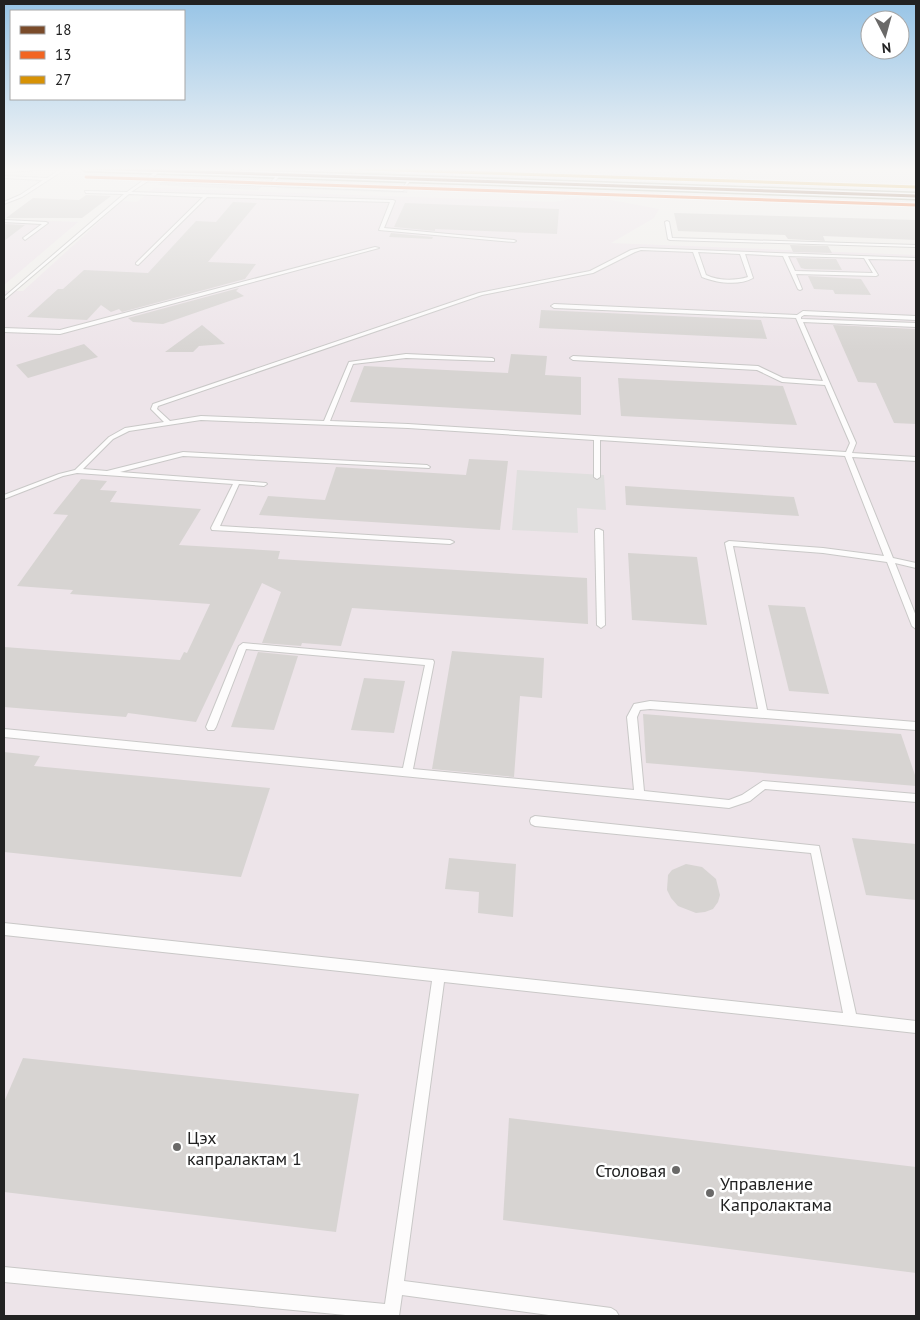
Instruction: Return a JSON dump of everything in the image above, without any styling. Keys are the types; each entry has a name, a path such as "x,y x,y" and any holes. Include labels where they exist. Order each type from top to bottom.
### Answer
{"lane":[{"path":"26,239 38,230"},
{"path":"4,299 7,294 84,230"},
{"path":"138,264 172,230"},
{"path":"388,230 514,240"},
{"path":"668,230 670,239 916,246"},
{"path":"4,330 60,332 378,248"},
{"path":"169,423 154,409 155,405 481,294 591,272 633,251 695,251 916,259"},
{"path":"695,251 704,276 723,280 751,278 742,253"},
{"path":"785,254 800,289"},
{"path":"793,272 876,275 865,257"},
{"path":"554,306 916,325"},
{"path":"799,319 803,313 916,318"},
{"path":"799,319 853,443 848,455 916,626"},
{"path":"326,423 350,364 406,356 492,360"},
{"path":"573,358 758,368 782,380 826,383"},
{"path":"78,471 111,438 126,429 201,418 597,438 916,459"},
{"path":"597,438 597,477"},
{"path":"108,473 183,454 427,467"},
{"path":"4,497 61,475 78,471 264,484"},
{"path":"237,482 215,528 450,542"},
{"path":"599,531 601,625"},
{"path":"764,713 728,543 818,549 890,559 916,565"},
{"path":"211,727 243,646 430,662 407,773"},
{"path":"639,795 632,717 637,707 650,705 916,726"},
{"path":"4,733 729,804 746,798 763,785 916,798"},
{"path":"535,821 815,849 851,1020"},
{"path":"4,929 916,1027"},
{"path":"4,1275 392,1314 439,977"},
{"path":"395,1287 611,1316"}],"shaded area":[{"path":"4,230 69,230 4,285"},
{"path":"91,230 634,230 611,243 916,255 916,1316 4,1316 4,291 23,291"},
{"path":"517,470 604,475 606,510 577,508 578,533 512,530"}],"building":[{"path":"4,230 19,230 4,241"},
{"path":"188,230 235,230 208,262 256,264 245,279 122,312 119,309 111,312 101,305 87,320 27,317 58,289 63,289 84,270 148,273"},
{"path":"450,230 557,230 557,234"},
{"path":"916,230 916,240 823,236 825,241 788,239 785,235 678,231"},
{"path":"391,233 433,237 432,239 389,237"},
{"path":"790,245 828,246 832,253 793,252"},
{"path":"796,258 836,259 842,270 801,268"},
{"path":"808,276 861,279 871,295 835,294 833,290 814,289"},
{"path":"239,288 236,291 244,296 163,324 133,322 128,318"},
{"path":"541,310 761,320 767,339 539,328"},
{"path":"202,325 225,344 199,346 193,352 165,352"},
{"path":"833,325 916,329 916,424 894,423 876,383 858,382"},
{"path":"84,344 98,357 28,378 16,365"},
{"path":"511,354 547,356 545,375 581,377 581,415 350,402 364,366 508,373"},
{"path":"618,378 783,386 797,425 621,416"},
{"path":"469,459 508,461 500,530 259,515 268,496 325,500 336,467 466,475"},
{"path":"81,479 107,481 100,490 117,491 110,502 201,509 179,545 280,551 278,559 587,578 588,624 352,608 341,646 302,643 301,646 262,643 281,592 262,583 196,722 128,713 126,717 4,707 4,647 180,660 184,652 187,653 210,604 70,594 73,590 17,586 68,515 53,514"},
{"path":"625,486 794,497 799,516 626,505"},
{"path":"628,553 697,557 707,625 632,620"},
{"path":"768,605 805,607 829,694 789,691"},
{"path":"452,651 544,658 542,698 520,696 514,777 432,769"},
{"path":"258,652 298,656 274,730 231,727"},
{"path":"364,678 405,681 394,733 351,730"},
{"path":"643,714 901,734 916,778 916,786 646,763"},
{"path":"4,752 40,756 34,766 270,788 241,877 4,852"},
{"path":"852,838 916,844 916,900 866,895"},
{"path":"449,858 516,864 513,917 478,913 479,892 445,889"},
{"path":"686,864 702,867 716,879 720,895 713,909 696,913 678,906 671,898 667,890 668,875 672,870"},
{"name":"Цэх капралактам 1","path":"23,1058 359,1094 336,1232 4,1192 4,1102"},
{"name":"Управление Капролактама","path":"509,1118 916,1167 916,1273 503,1220"}],"place":[{"name":"Цэх капралактам 1","path":"177,1147"},
{"name":"Столовая","path":"676,1170"},
{"name":"Управление Капролактама","path":"710,1193"}]}
